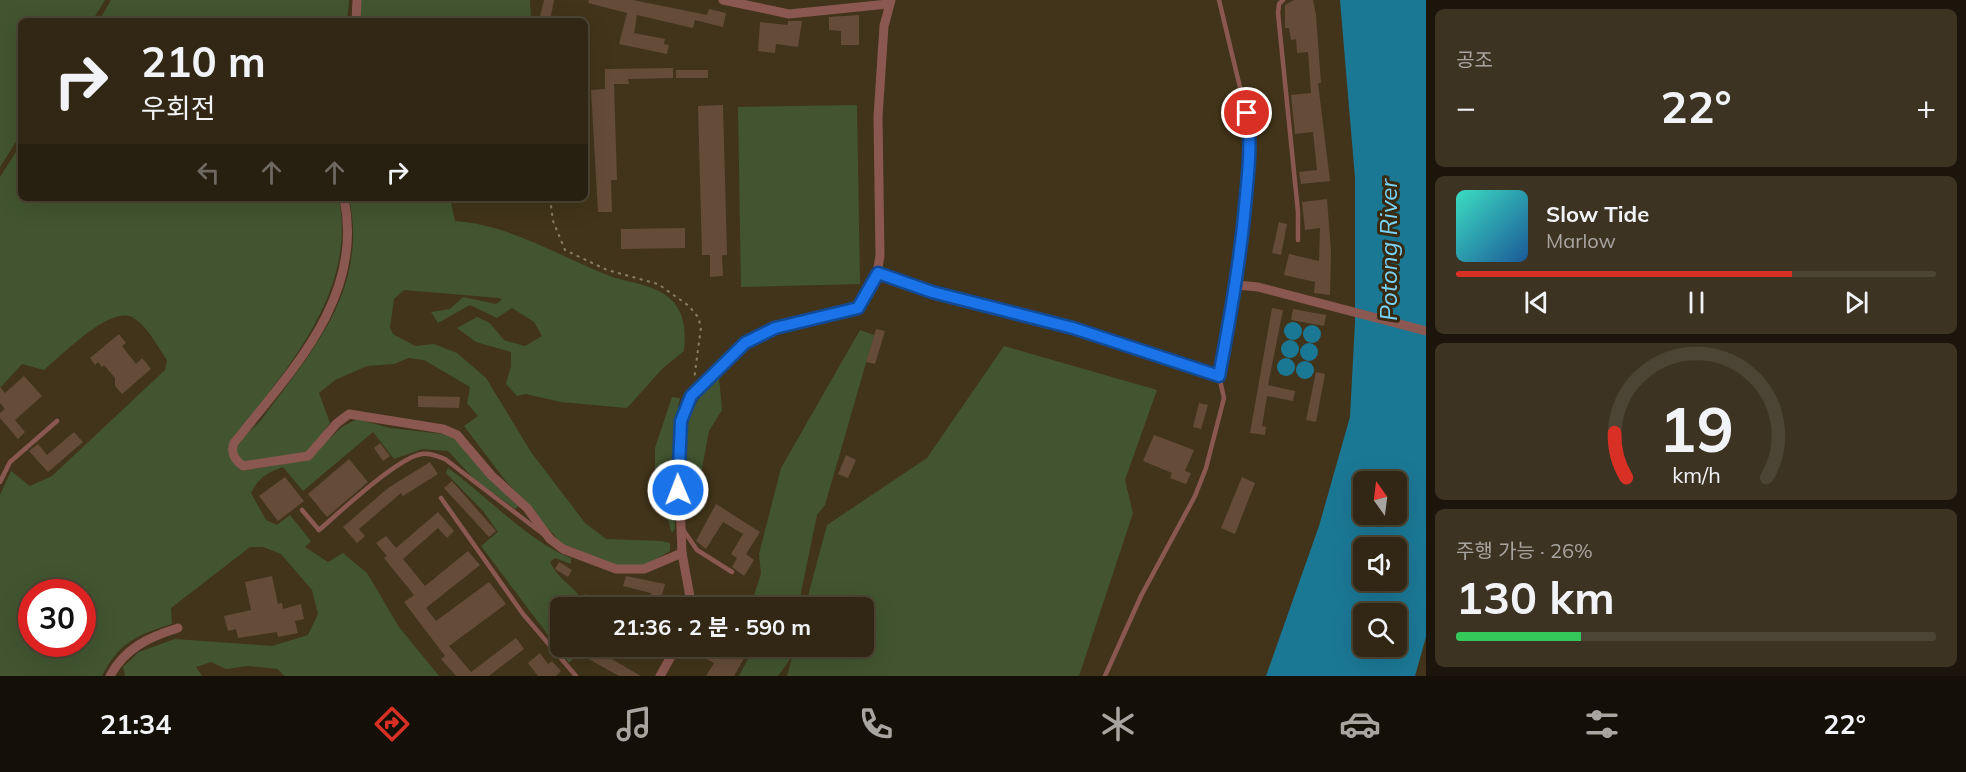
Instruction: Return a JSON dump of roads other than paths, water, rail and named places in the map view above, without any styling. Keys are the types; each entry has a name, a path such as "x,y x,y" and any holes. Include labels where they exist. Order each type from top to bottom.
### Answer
{"street":[{"path":"356,18 357,0"},
{"path":"690,597 682,553 678,452 681,421 691,396 745,343 775,328 858,308 878,273 880,256 878,117 883,36 890,2 789,14 723,0"},
{"path":"346,201 349,220 346,268 321,326 303,355 234,443 233,455 243,466 308,456 337,423 349,414 443,429 462,439 491,475 526,508 550,539 564,549 616,569 644,569 682,553"},
{"path":"878,273 932,292 1073,328 1219,376 1237,285 1258,287 1426,331"},
{"path":"110,676 126,653 140,642 178,628"},
{"path":"660,676 671,657"}],"lane":[{"path":"1219,0 1250,129 1237,285"},
{"path":"1283,0 1279,4 1278,13 1298,212 1298,240"},
{"path":"1105,676 1142,596 1195,496 1206,468 1224,398 1219,376"},
{"path":"0,482 10,462 57,421"},
{"path":"302,510 319,530 403,462 421,454 432,454 445,459 550,539"},
{"path":"441,498 523,614 576,676"},
{"path":"681,526 697,550 732,572"}],"water":[{"name":"Potong River","path":"1340,0 1426,0 1426,637 1415,676 1266,676 1319,526 1350,417 1355,322 1355,178"},
{"path":"1293,322 1299,325 1302,331 1299,337 1293,340 1287,337 1284,331 1287,325"},
{"path":"1312,325 1318,328 1321,334 1318,340 1312,343 1306,340 1303,334 1306,328"},
{"path":"1290,340 1296,343 1299,349 1296,355 1290,358 1284,355 1281,349 1284,343"},
{"path":"1309,343 1315,346 1318,352 1315,358 1309,361 1303,358 1300,352 1303,346"},
{"path":"1286,358 1292,361 1295,367 1292,373 1286,376 1280,373 1277,367 1280,361"},
{"path":"1305,361 1311,364 1314,370 1311,376 1305,379 1299,376 1296,370 1299,364"}]}
